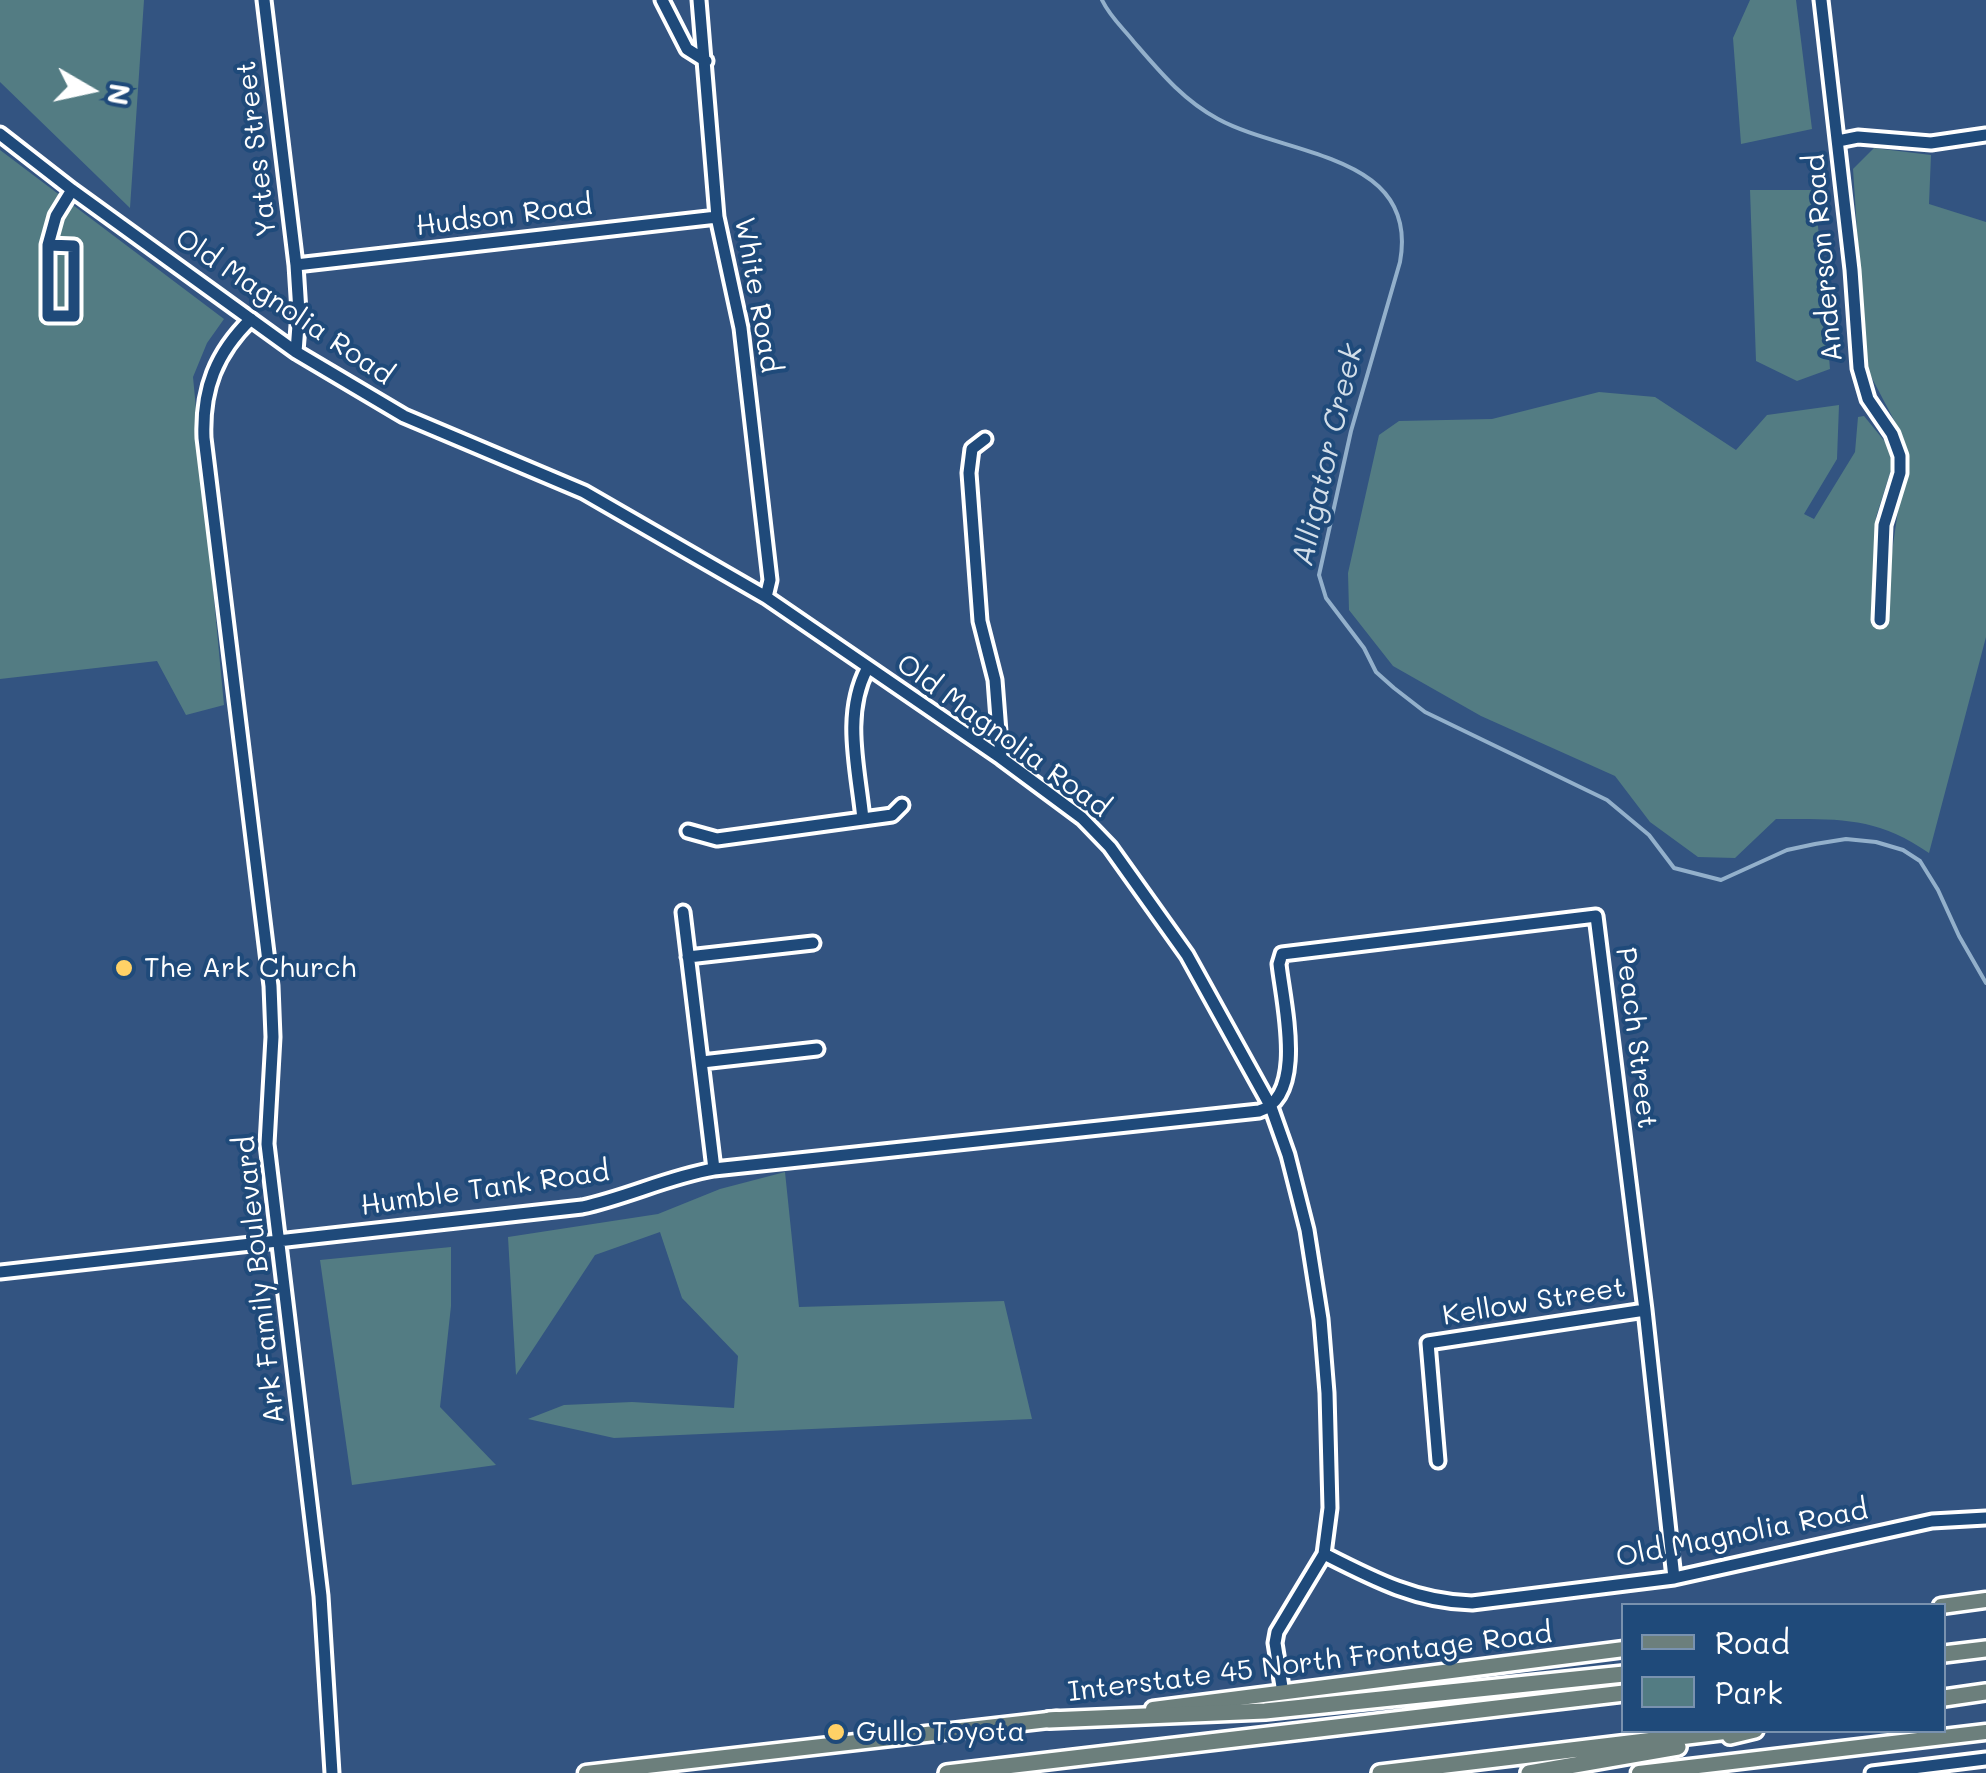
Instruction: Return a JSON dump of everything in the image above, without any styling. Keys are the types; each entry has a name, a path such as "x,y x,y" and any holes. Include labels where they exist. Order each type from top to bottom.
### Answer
{"highway":[{"path":"1946,1654 1986,1648"},
{"path":"1050,1720 1266,1711 1621,1674"},
{"path":"1946,1698 1986,1692"},
{"path":"946,1773 1621,1694"},
{"path":"1380,1773 1712,1733"},
{"path":"1529,1773 1739,1733"}],"main road":[{"path":"1946,1605 1986,1600"},
{"name":"Interstate 45 North Frontage Road","path":"586,1773 1283,1694 1621,1649"},
{"path":"1639,1773 1986,1732"}],"street":[{"name":"Yates Street","path":"264,0 296,265 296,352"},
{"path":"662,0 687,48 706,61"},
{"name":"White Road","path":"699,0 717,217 741,328 770,580 766,597"},
{"name":"Anderson Road","path":"1822,0 1859,368 1868,399 1892,434 1900,456 1900,473 1884,525 1880,620"},
{"name":"Old Magnolia Road","path":"0,134 296,352 404,416 584,492 766,597 1082,818 1132,873 1188,955 1271,1107 1288,1155 1307,1230 1327,1394 1330,1508 1324,1554 1406,1592 1441,1602 1472,1603 1674,1578 1932,1521 1986,1518"},
{"path":"1838,141 1858,137 1931,143 1986,135"},
{"path":"48,245 74,246 74,316 48,316 48,245 56,216 72,190"},
{"name":"Hudson Road","path":"296,265 717,217"},
{"name":"Ark Family Boulevard","path":"251,319 213,368 203,420 204,438 268,959 273,1037 267,1144 321,1596 332,1773"},
{"path":"984,439 972,449 969,473 980,622 995,680 1001,758"},
{"path":"863,819 852,713 855,695 868,669"},
{"path":"688,831 717,839 892,815 902,804"},
{"path":"682,912 714,1169"},
{"name":"Peach Street","path":"1271,1107 1282,1094 1288,1070 1279,964 1282,954 1596,916 1674,1578"},
{"path":"688,957 813,942"},
{"path":"702,1062 817,1049"},
{"name":"Humble Tank Road","path":"0,1272 582,1207 626,1196 680,1174 714,1169 1271,1107"},
{"name":"Kellow Street","path":"1438,1462 1428,1344 1645,1310"},
{"path":"1283,1694 1278,1632 1324,1554"},
{"path":"1872,1773 1986,1759"}],"green space":[{"path":"0,0 144,0 130,208 0,82"},
{"path":"1750,0 1796,0 1812,129 1741,144 1733,38"},
{"path":"1874,148 1931,155 1929,204 1986,222 1986,637 1929,853 1891,832 1855,822 1776,819 1735,858 1698,857 1650,822 1615,776 1481,716 1393,666 1349,610 1348,573 1379,435 1399,421 1492,419 1599,392 1655,397 1736,450 1767,415 1839,405 1837,459 1804,514 1814,519 1855,452 1858,417 1864,416 1891,449 1891,470 1876,517 1871,624 1887,626 1904,469 1903,437 1866,367 1853,169"},
{"path":"0,150 224,319 207,343 193,377 224,705 186,715 157,661 0,679"},
{"path":"1750,190 1815,190 1830,369 1797,381 1756,361"},
{"path":"785,1172 799,1307 1004,1301 1032,1419 614,1438 528,1419 564,1405 632,1402 734,1408 738,1356 682,1298 660,1232 595,1255 516,1375 508,1237 658,1214 720,1189"},
{"path":"451,1247 451,1306 440,1407 496,1465 352,1485 320,1260"}],"waterway":[{"name":"Alligator Creek","path":"1102,0 1153,64 1194,103 1246,131 1342,163 1369,179 1390,199 1401,226 1400,262 1351,431 1319,575 1326,598 1364,648 1376,672 1425,712 1607,800 1649,835 1674,868 1721,880 1787,850 1815,844 1846,839 1903,850 1920,861 1986,983"}],"place":[{"name":"The Ark Church","path":"124,968"},
{"name":"Gullo Toyota","path":"836,1732"}]}
